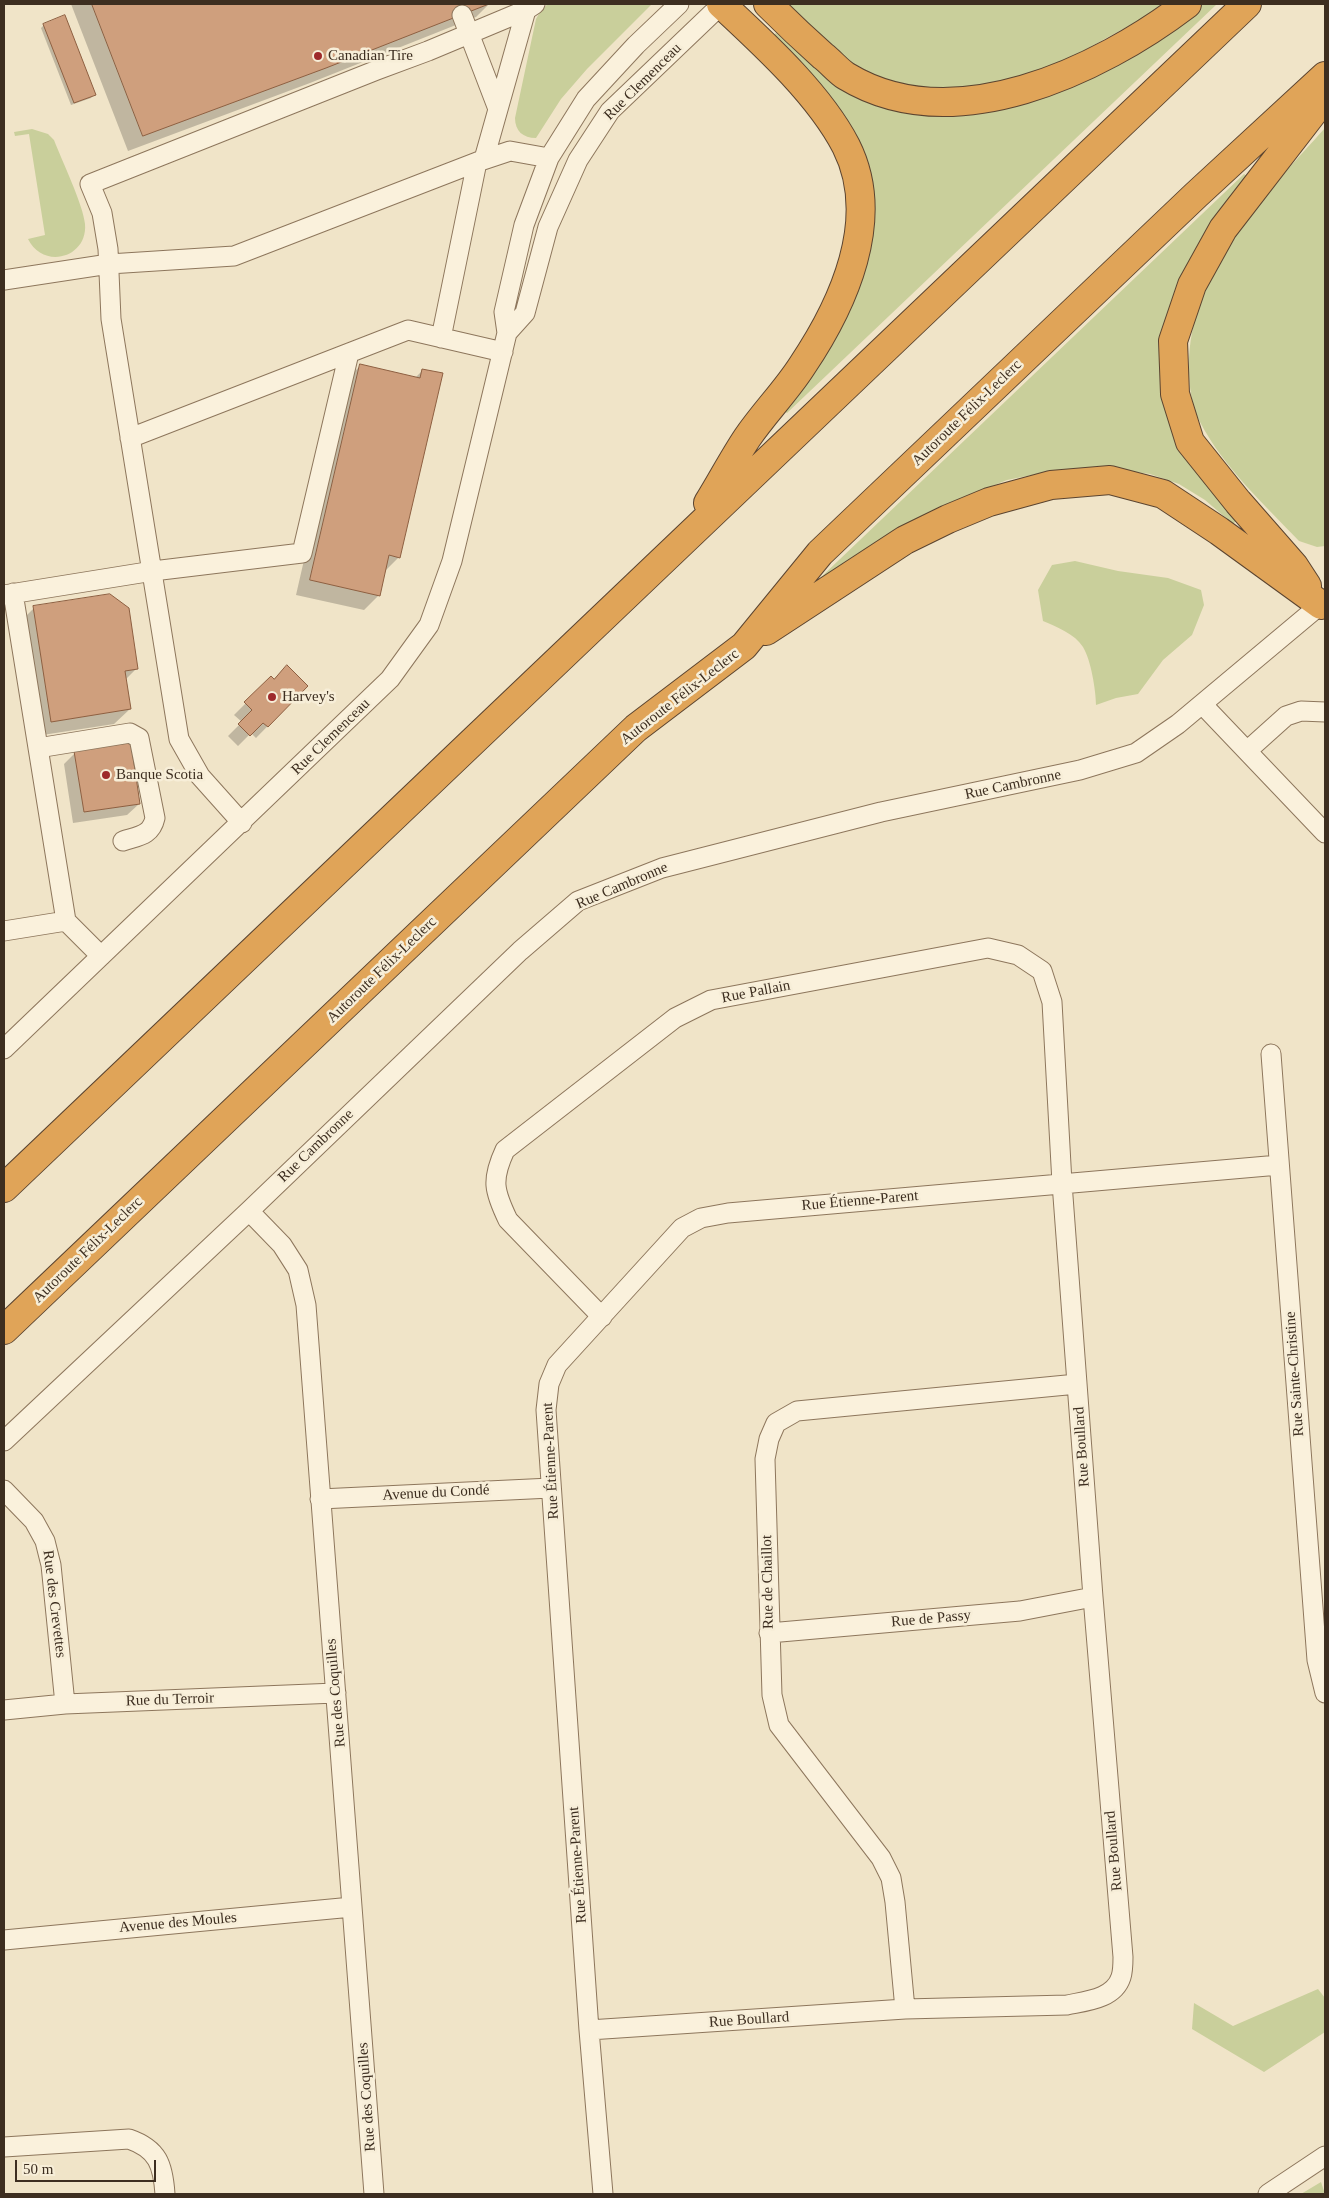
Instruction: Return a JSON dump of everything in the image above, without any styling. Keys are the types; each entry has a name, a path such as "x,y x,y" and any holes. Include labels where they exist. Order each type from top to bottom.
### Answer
{"highway":[{"path":"688,536 747,438 802,367 823,334 841,299 860,228 858,184 846,148 834,127 778,58 721,4"},
{"path":"768,4 845,76 872,88 901,97 956,102 990,98 1024,90 1060,76 1097,60 1132,41 1187,4"},
{"path":"4,1188 1247,4"},
{"name":"Autoroute Félix-Leclerc","path":"4,1330 636,728 744,646 820,553 1196,195 1325,76"},
{"path":"1324,606 1294,566 1238,502 1190,442 1175,394 1173,341 1192,285 1223,229 1325,97"},
{"path":"744,646 906,540 948,519 989,502 1051,484 1110,480 1163,494 1219,531 1324,606"}],"street":[{"name":"Rue Clemenceau","path":"4,1049 242,823 390,679 430,625 452,561 503,352 507,333 504,312 524,225 549,158 586,99 636,45 679,4"},
{"name":"Rue Clemenceau","path":"507,333 525,312 548,227 578,160 610,112 721,4"},
{"path":"242,823 200,776 180,739 111,319 109,264 102,213 90,184 428,51 531,7"},
{"path":"441,338 481,160 531,7"},
{"path":"462,15 498,109"},
{"path":"4,280 109,264 234,256 481,160 510,151 549,158"},
{"path":"130,438 408,330 503,352"},
{"path":"101,956 66,921 38,748 9,594 153,571 302,553 349,353"},
{"name":"Rue Cambronne","path":"4,1441 249,1211 520,951 578,901 662,868 881,812 1080,770 1136,753 1178,724 1324,606"},
{"path":"1202,704 1325,833"},
{"path":"1247,751 1286,716 1301,711 1325,712"},
{"path":"38,748 130,733 139,738 154,818 153,827 147,833 123,841"},
{"path":"4,931 66,921"},
{"name":"Rue Pallain","path":"602,1317 508,1220 498,1200 495,1183 497,1168 505,1150 675,1018 711,1000 988,948 1018,955 1042,971 1052,1002 1062,1183"},
{"name":"Rue Sainte-Christine","path":"1271,1054 1317,1650 1325,1694"},
{"name":"Rue Étienne-Parent","path":"603,2194 589,2030 546,1410 549,1384 557,1365 682,1228 701,1218 728,1213 1279,1165"},
{"name":"Rue Boullard","path":"589,2030 905,2009 1067,2005 1093,1999 1111,1992 1121,1978 1124,1958 1093,1597 1062,1183"},
{"name":"Rue des Coquilles","path":"249,1211 282,1245 298,1270 306,1305 374,2194"},
{"name":"Rue de Chaillot","path":"905,2009 891,1878 881,1858 778,1725 772,1695 769,1633 764,1458 769,1439 776,1424 797,1411 1077,1384"},
{"name":"Avenue du Condé","path":"320,1499 552,1488"},
{"name":"Rue des Crevettes","path":"4,1490 34,1522 45,1541 51,1565 65,1704"},
{"name":"Rue de Passy","path":"769,1633 1020,1611 1093,1597"},
{"name":"Rue du Terroir","path":"4,1710 65,1704 336,1693"},
{"name":"Avenue des Moules","path":"4,1940 352,1907"},
{"path":"4,2147 129,2139 145,2145 155,2154 162,2173 165,2194"},
{"path":"1268,2194 1325,2156"}],"green space":[{"path":"548,4 652,4 587,69 561,99 536,138 531,138 518,130 515,118 536,19 541,10"},
{"path":"787,4 1163,4 1152,13 1072,57 1032,75 988,85 946,90 901,86 850,67"},
{"path":"1203,4 1217,4 787,413 783,410 872,218 770,38 776,33 825,75 963,112 1178,22"},
{"path":"1325,128 1325,546 1317,547 1299,541 1245,485 1221,455 1194,409 1189,367 1192,332 1202,298 1216,266 1234,236 1256,207"},
{"path":"32,129 48,134 54,140 76,194 85,224 84,236 79,245 72,252 63,256 53,257 44,255 35,249 28,239 45,235 29,134 15,136 14,132"},
{"path":"1244,174 1248,177 1161,377 1241,516 1233,524 1205,500 1179,484 1150,474 1107,468 1057,470 1007,480 960,499 821,583 818,580"},
{"path":"1075,561 1118,571 1168,578 1201,590 1204,605 1192,635 1163,660 1138,694 1116,698 1096,705 1088,660 1080,642 1060,628 1043,621 1038,590 1052,565"},
{"path":"1318,1989 1325,1998 1325,2032 1264,2072 1192,2029 1194,2003 1233,2026"},
{"path":"1321,2182 1325,2194 1301,2194"}],"building":[{"path":"92,4 489,4 326,68 143,136"},
{"path":"65,15 96,95 74,103 43,24"},
{"path":"360,364 420,378 422,369 443,373 400,558 389,555 380,596 310,580"},
{"path":"110,594 129,608 138,669 125,671 131,709 51,722 33,606"},
{"path":"287,665 308,686 268,727 263,723 250,736 238,724 252,710 244,702 271,676 274,679"},
{"path":"131,743 140,804 84,812 74,751"}],"place":[{"name":"Canadian Tire","path":"318,56"},
{"name":"Harvey's","path":"272,697"},
{"name":"Banque Scotia","path":"106,775"}]}
